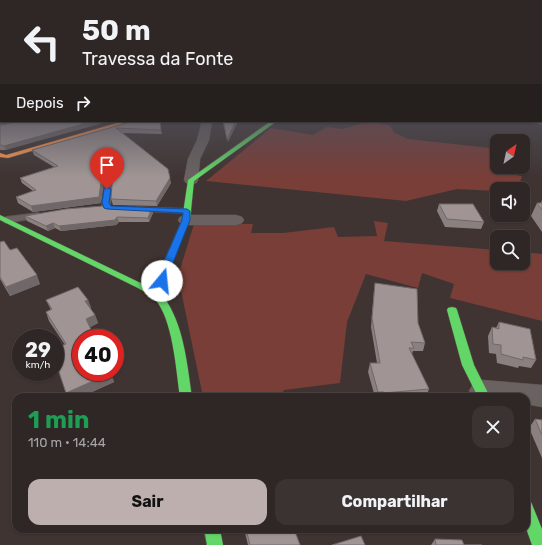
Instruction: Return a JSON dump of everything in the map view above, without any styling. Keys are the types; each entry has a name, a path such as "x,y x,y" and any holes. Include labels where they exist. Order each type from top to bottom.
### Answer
{"street":[{"path":"0,155 6,157 115,125"},
{"path":"158,296 166,266 186,215 194,159 203,140 206,125"},
{"path":"191,180 268,125"},
{"path":"186,215 236,220"},
{"path":"2,220 141,286 158,296 165,306 174,336 185,393"},
{"path":"452,310 468,365 482,393"},
{"path":"530,396 542,396"},
{"path":"530,518 540,545"},
{"path":"213,533 215,545"}],"lane":[{"path":"109,175 102,207 117,208"},
{"path":"132,209 186,215"},
{"path":"2,220 44,214"}],"shaded area":[{"path":"355,125 389,125 395,133 408,139 490,148 490,174 522,176 520,182 490,182 490,191 457,189 406,201 206,181 271,128 313,135 327,127 343,129"},
{"path":"374,221 388,223 384,241 490,249 490,270 530,270 530,253 542,254 542,321 450,298 454,284 422,273 418,288 366,274 347,322 340,383 284,390 283,393 202,393 178,276 194,224 253,224 251,233 283,233 334,227 338,237 377,236"}],"building":[{"path":"0,125 78,125 4,146 0,145"},
{"path":"118,125 160,125 161,130 116,128 168,169 170,178 156,201 111,199 113,170 111,167 103,168 99,197 31,206 16,197 36,190 20,178 58,166 32,150"},
{"path":"224,125 234,125 227,139"},
{"path":"537,203 542,203 542,210"},
{"path":"439,204 473,204 484,222 447,219"},
{"path":"103,206 152,208 148,218 117,217 115,220 59,226 53,223 46,226 25,216 66,209"},
{"path":"4,241 10,250 17,248 37,275 6,287 0,277 0,242"},
{"path":"375,283 417,289 418,323 425,343 411,342 414,348 409,348 429,389 384,393 378,392 370,363 380,363 372,318"},
{"path":"78,287 88,300 85,301 95,315 86,319 91,329 72,329 72,381 93,381 66,393 62,381 64,381 64,345 66,344 64,341 64,329 57,329 46,312 52,309 46,300"},
{"path":"499,322 530,329 536,360 523,357 523,360 501,354 501,345 493,344 492,327 499,329"},
{"path":"535,419 542,420 542,435"},
{"path":"247,533 296,533 300,545 250,545"},
{"path":"361,536 365,545 332,545"},
{"path":"435,539 462,540 464,545 436,545"}],"traffic: fast":[{"path":"158,296 166,266 186,220 191,180 268,125"},
{"path":"0,217 141,286 157,296 164,304 173,329 180,358 185,393"},
{"path":"452,310 468,365 482,393"},
{"path":"530,518 540,545"},
{"path":"213,533 215,545"}],"traffic: slow":[{"path":"0,155 6,157 115,125"}],"route":[{"path":"107,189 106,206 109,208 187,211 186,220 166,266 162,281"}]}
